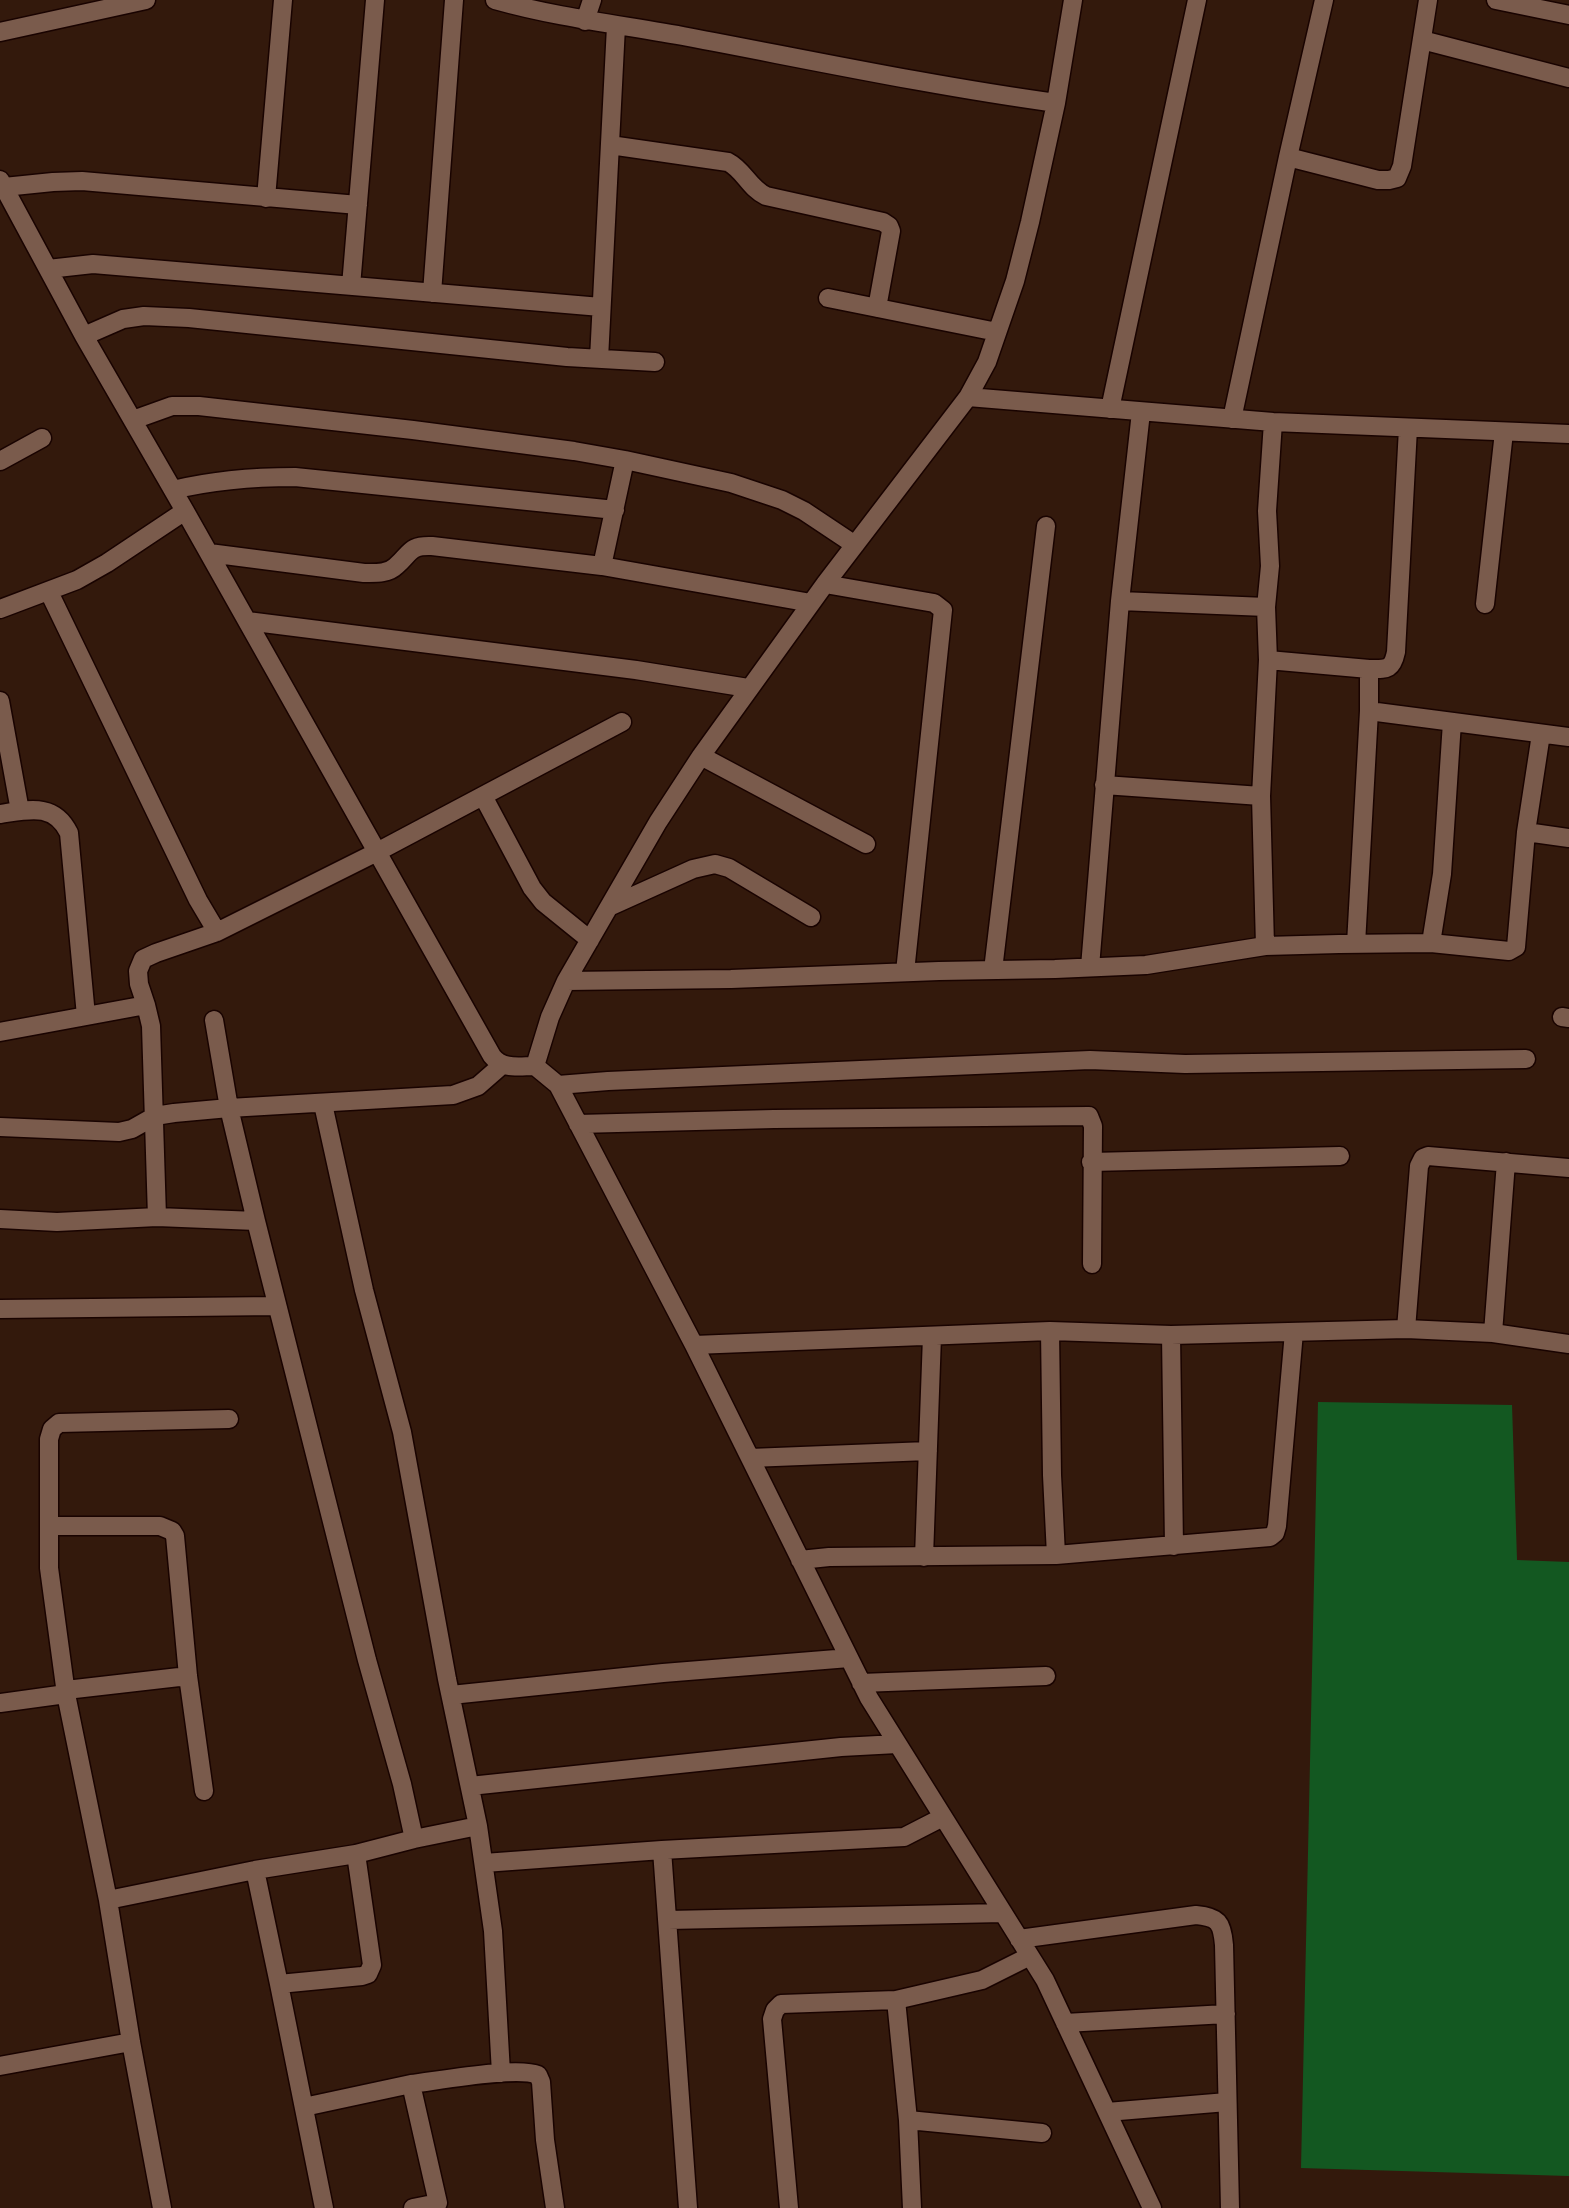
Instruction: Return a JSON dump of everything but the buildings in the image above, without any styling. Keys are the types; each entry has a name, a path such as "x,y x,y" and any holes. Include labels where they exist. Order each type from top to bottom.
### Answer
{"street":[{"path":"0,32 146,0"},
{"path":"266,198 283,0"},
{"path":"351,286 375,0"},
{"path":"432,292 454,0"},
{"path":"495,0 537,12 687,37 828,66 986,94 1056,103"},
{"path":"585,21 592,0"},
{"path":"535,1066 550,1017 566,981 658,822 700,756 825,584 968,397 987,362 1015,281 1028,232 1056,103 1073,0"},
{"path":"1110,409 1197,0"},
{"path":"1232,419 1324,0"},
{"path":"1288,157 1378,180 1397,178 1402,166 1428,0"},
{"path":"1496,0 1531,4 1569,15"},
{"path":"599,359 616,26"},
{"path":"1422,40 1569,78"},
{"path":"610,145 728,162 737,167 756,191 766,196 883,222 889,226 891,231 877,308"},
{"path":"358,205 82,181 2,184 84,336 492,1056 502,1065 535,1066 558,1085 694,1345 861,1683 1045,1980 1152,2208"},
{"path":"48,269 93,264 601,307"},
{"path":"828,298 998,332"},
{"path":"84,336 123,319 144,316 189,318 599,359 655,362"},
{"path":"968,397 1273,422 1569,434"},
{"path":"133,420 172,406 200,406 413,430 626,460 731,483 782,500 804,511 855,545"},
{"path":"1090,967 1120,601 1141,412"},
{"path":"1265,946 1261,796 1268,660 1266,608 1270,566 1267,511 1273,422"},
{"path":"1268,660 1385,669 1389,668 1394,660 1408,428"},
{"path":"1485,604 1504,432"},
{"path":"0,461 42,438"},
{"path":"602,567 626,460"},
{"path":"173,490 207,481 252,477 295,477 615,510"},
{"path":"0,609 77,580 107,563 185,511"},
{"path":"993,970 1046,526"},
{"path":"209,553 364,573 380,573 396,566 411,549 432,546 602,567 811,603"},
{"path":"825,584 934,603 943,610 905,972"},
{"path":"49,592 198,900 217,932"},
{"path":"1120,601 1266,608"},
{"path":"247,621 636,670 748,688"},
{"path":"1356,944 1369,711 1369,669"},
{"path":"0,701 20,811"},
{"path":"1369,711 1569,737"},
{"path":"157,1217 151,1026 139,984 138,970 143,960 156,952 217,932 377,852 622,722"},
{"path":"1431,943 1442,874 1452,722"},
{"path":"566,981 731,979 1090,967 1146,964 1265,946 1431,943 1509,951 1516,947 1526,832 1541,734"},
{"path":"700,756 866,844"},
{"path":"1104,785 1261,796"},
{"path":"483,796 532,888 543,902 590,940"},
{"path":"0,814 33,809 52,812 65,823 69,833 86,1016"},
{"path":"1526,832 1569,838"},
{"path":"611,906 693,869 715,864 729,868 812,917"},
{"path":"0,1032 146,1005"},
{"path":"214,1020 229,1108 256,1221 367,1660 402,1784 414,1839"},
{"path":"558,1085 1090,1060 1185,1064 1526,1059"},
{"path":"0,1127 119,1132 132,1129 155,1116 229,1108 453,1095 468,1092 478,1086 502,1065"},
{"path":"323,1104 364,1290 402,1432 478,1826 493,1931 501,2073"},
{"path":"578,1124 1085,1116 1090,1118 1093,1126 1092,1264"},
{"path":"1091,1162 1340,1156"},
{"path":"1406,1329 1420,1161 1428,1156 1569,1168"},
{"path":"1493,1333 1506,1162"},
{"path":"0,1219 57,1222 157,1217 256,1221"},
{"path":"0,1309 277,1305"},
{"path":"694,1345 1050,1331 1171,1335 1406,1329 1493,1333 1569,1344"},
{"path":"1050,1331 1052,1475 1056,1555"},
{"path":"800,1560 829,1557 1056,1555 1263,1538 1275,1533 1294,1332"},
{"path":"1171,1335 1174,1546"},
{"path":"924,1557 932,1336"},
{"path":"162,2208 131,2042 108,1900 66,1692 49,1568 49,1439 55,1425 63,1422 229,1419"},
{"path":"750,1458 928,1451"},
{"path":"49,1526 160,1526 172,1531 175,1536 188,1676 204,1791"},
{"path":"451,1695 663,1673 849,1658"},
{"path":"0,1703 188,1676"},
{"path":"861,1683 1046,1676"},
{"path":"470,1786 841,1747 897,1744"},
{"path":"484,1863 663,1850 904,1837 943,1816"},
{"path":"108,1900 255,1870 356,1854 478,1826"},
{"path":"663,1850 688,2208"},
{"path":"279,1984 362,1976 370,1970 372,1965 356,1854"},
{"path":"255,1870 324,2208"},
{"path":"668,1920 1003,1913"},
{"path":"1020,1939 1196,1915 1211,1916 1223,1929 1230,2208"},
{"path":"789,2208 772,2019 781,2004 896,2000 982,1980 1030,1956"},
{"path":"896,2000 908,2120 912,2208"},
{"path":"1065,2023 1226,2014"},
{"path":"0,2066 131,2042"},
{"path":"304,2107 411,2084 501,2073 534,2073 540,2078 544,2140 555,2208"},
{"path":"411,2084 439,2206 413,2208"},
{"path":"1107,2112 1227,2102"},
{"path":"908,2120 1042,2133"}],"green space":[{"path":"1318,1402 1512,1405 1517,1560 1569,1562 1569,2176 1301,2168"}]}
